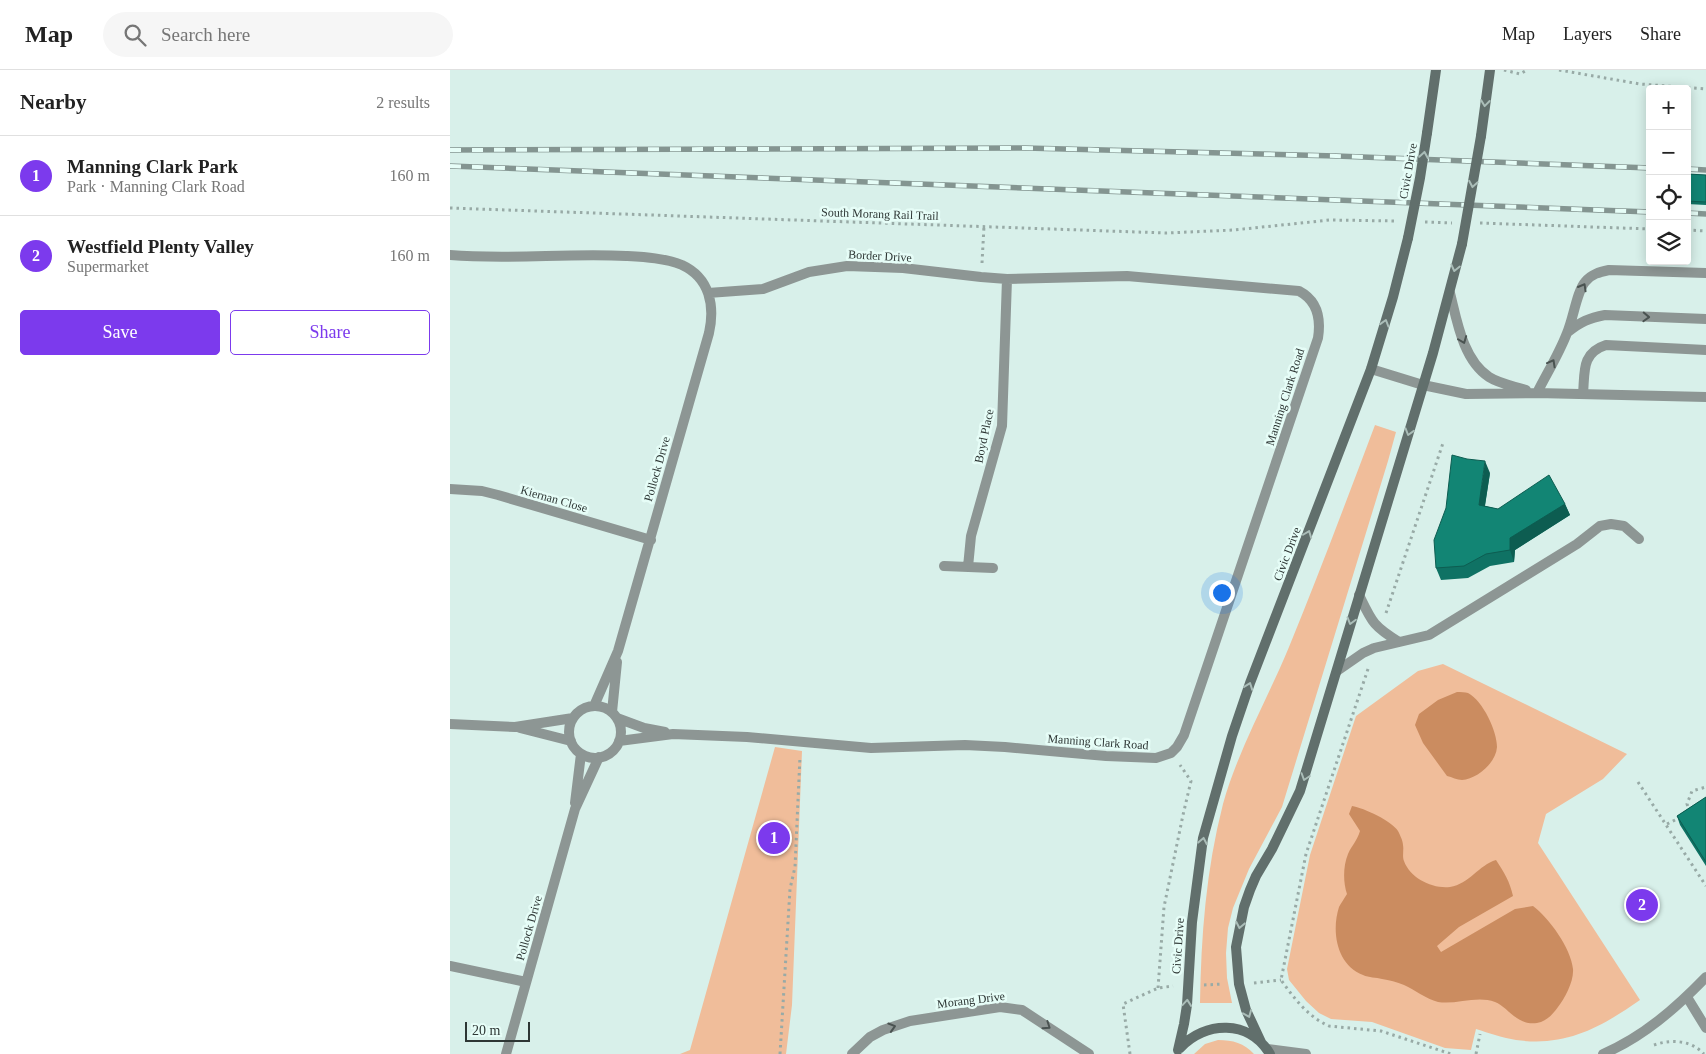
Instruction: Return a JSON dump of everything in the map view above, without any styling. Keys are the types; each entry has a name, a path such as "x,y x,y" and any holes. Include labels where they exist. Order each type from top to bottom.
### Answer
{"main road":[{"name":"Civic Drive","path":"1177,1052 1186,1014 1192,922 1202,838 1232,736 1250,683 1371,369 1393,297 1408,238 1420,178 1436,70"},
{"path":"1266,1048 1246,1010 1239,984 1236,947 1244,907 1253,883 1300,791 1423,385 1462,244 1481,136 1490,70"},
{"path":"1177,1052 1188,1039 1202,1031 1217,1028 1233,1028 1248,1033 1266,1048"}],"street":[{"path":"450,255 504,257 609,255 659,260 676,263 687,268 701,281 708,294"},
{"name":"Border Drive","path":"708,294 763,289 822,268 847,266 903,268 1007,279 1127,276 1288,289 1299,291 1305,295 1317,310"},
{"path":"1537,393 1568,333 1582,288 1585,282 1595,273 1609,270 1706,272"},
{"name":"Boyd Place","path":"968,567 971,536 1002,426 1007,279"},
{"path":"1450,293 1461,337 1469,356 1488,376 1503,383 1537,393"},
{"name":"Pollock Drive","path":"594,706 618,651 651,540 708,333 712,313 708,294"},
{"name":"Manning Clark Road","path":"614,715 644,728 674,734 747,737 870,748 1005,747 1144,758 1156,758 1171,753 1184,735 1312,357 1320,328 1317,310"},
{"path":"1568,333 1579,322 1591,317 1605,315 1706,319"},
{"path":"1583,394 1587,361 1590,354 1596,349 1606,346 1706,350"},
{"path":"1371,369 1423,385 1466,394 1537,393 1706,397"},
{"name":"Kiernan Close","path":"450,489 482,491 498,495 651,540"},
{"path":"1337,671 1363,653 1374,648 1429,635 1577,544 1600,526 1618,524 1630,529 1639,539"},
{"path":"944,566 993,568"},
{"path":"1359,595 1371,620 1380,631 1399,642"},
{"name":"Pollock Drive","path":"614,715 618,651"},
{"path":"594,706 606,708 614,715 620,726 621,733 619,741 609,754 599,757 581,754 573,746 569,734 573,718 582,710 594,706"},
{"path":"515,727 573,718"},
{"path":"450,724 515,727 571,741"},
{"name":"Manning Clark Road","path":"619,741 674,734"},
{"name":"Pollock Drive","path":"575,809 575,795 581,754"},
{"name":"Pollock Drive","path":"506,1054 575,809 599,757"},
{"path":"450,966 526,982"},
{"path":"1603,1054 1651,1027 1687,997 1706,977"},
{"path":"1687,997 1706,1028"},
{"name":"Morang Drive","path":"852,1054 870,1037 883,1030 910,1022 1000,1007 1022,1010 1089,1054"},
{"path":"1266,1048 1306,1054"}],"path":[{"path":"1503,70 1520,74 1527,70"},
{"path":"1559,70 1640,84 1706,90"},
{"name":"South Morang Rail Trail","path":"450,208 1166,233 1234,230 1310,222"},
{"path":"1691,230 1706,231"},
{"path":"1380,631 1443,442"},
{"path":"1374,648 1306,854 1281,980 1292,996 1313,1017 1322,1023 1329,1026 1381,1031 1451,1054"},
{"path":"780,1054 790,889 795,867 801,742"},
{"path":"1158,988 1164,908 1192,781"},
{"path":"1638,782 1706,886"},
{"path":"1667,824 1690,812 1687,804 1692,791 1706,787"},
{"path":"1476,1054 1480,1034"},
{"path":"1654,1046 1663,1042 1675,1041 1687,1043 1704,1054"}],"shaded area":[{"path":"1375,425 1396,432 1282,807 1249,869 1233,908 1228,928 1226,953 1227,978 1232,1003 1200,1003 1205,903 1217,829 1229,784 1300,620"},
{"path":"1443,664 1627,754 1603,779 1546,814 1538,843 1640,1000 1611,1019 1582,1033 1551,1041 1534,1041 1511,1039 1476,1029 1471,1050 1445,1048 1372,1022 1331,1019 1319,1013 1306,1001 1289,980 1287,969 1310,855 1356,716 1418,671"},
{"path":"1457,692 1468,693 1484,709 1495,733 1497,747 1493,759 1485,769 1474,777 1462,780 1447,776 1423,743 1415,725 1419,714 1438,700"},
{"path":"775,747 802,751 792,1005 786,1054 680,1054 690,1050"},
{"path":"1352,806 1363,809 1395,827 1402,842 1403,859 1407,867 1416,877 1429,884 1443,887 1457,885 1490,862 1496,860 1506,877 1513,896 1459,927 1437,946 1441,952 1515,909 1533,906 1546,918 1564,943 1573,969 1568,989 1561,1003 1551,1015 1541,1022 1530,1023 1518,1019 1500,1004 1488,1000 1438,1002 1401,984 1363,975 1347,964 1338,947 1336,927 1339,907 1347,894 1344,874 1346,859 1360,831 1349,814"},
{"path":"1218,1040 1238,1043 1254,1054 1194,1054 1205,1044"}],"building":[{"path":"1691,174 1706,175 1706,202 1691,201"},
{"path":"1452,455 1485,461 1479,505 1498,509 1549,475 1565,504 1510,538 1510,550 1486,554 1464,566 1436,568 1434,540 1446,508"},
{"path":"1706,797 1706,862 1677,816"}],"railway":[{"path":"450,150 1025,148 1336,156 1646,168"},
{"path":"450,166 1646,212"},
{"path":"1691,169 1706,170"},
{"path":"1691,213 1706,214"}],"place":[{"name":"Manning Clark Park","path":"774,838"},
{"name":"Westfield Plenty Valley","path":"1642,905"}]}
